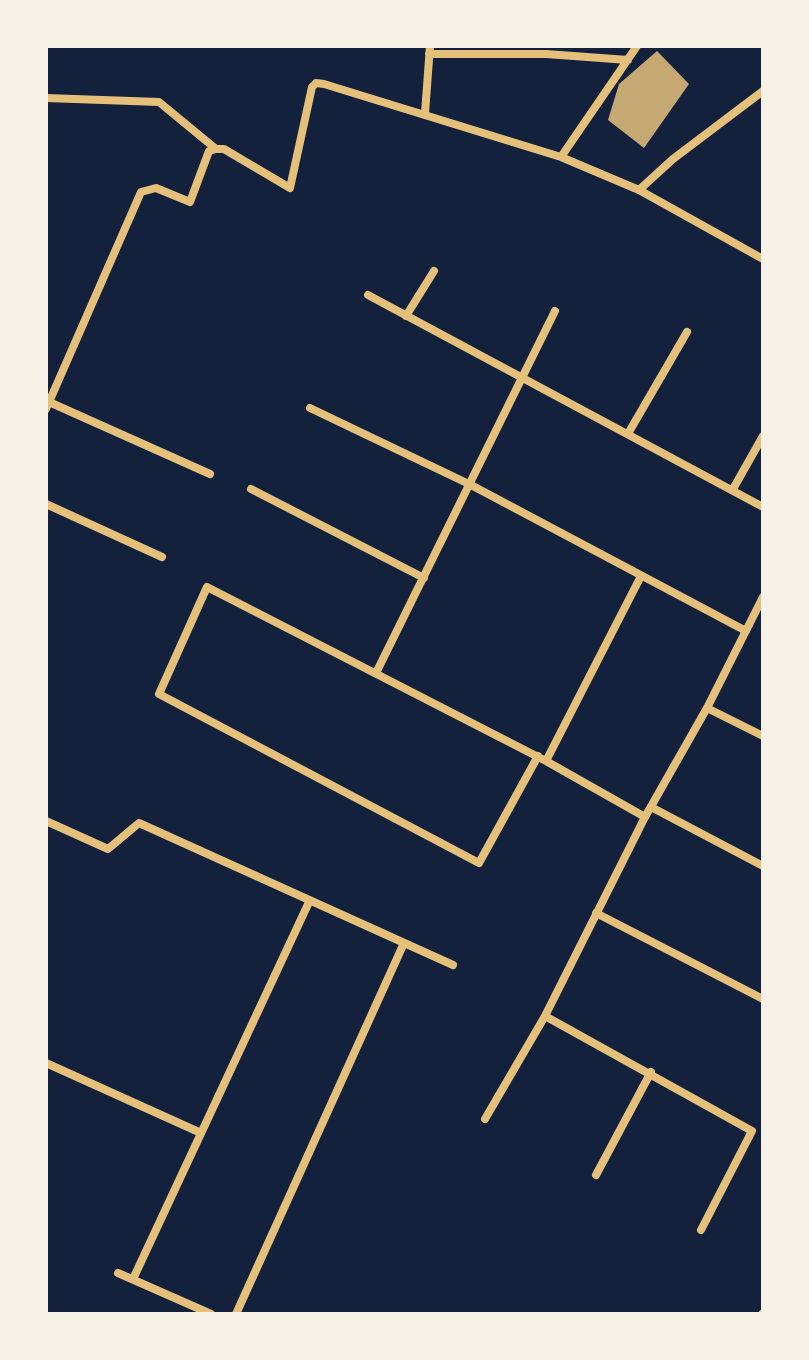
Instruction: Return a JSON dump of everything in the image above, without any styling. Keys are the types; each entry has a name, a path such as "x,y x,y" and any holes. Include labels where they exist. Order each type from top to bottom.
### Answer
{"street":[{"path":"561,157 637,46"},
{"path":"425,113 430,50 628,60"},
{"path":"210,474 48,406 141,192 156,188 190,202 209,151 216,149 224,149 290,188 312,87 316,83 425,113 561,157 639,190 763,259"},
{"path":"639,190 673,159 763,91"},
{"path":"46,98 159,102 216,149"},
{"path":"406,316 434,271"},
{"path":"368,295 629,432 763,507"},
{"path":"376,673 555,311"},
{"path":"629,432 687,332"},
{"path":"310,408 471,485 640,578 746,631"},
{"path":"733,489 763,436"},
{"path":"251,489 424,578"},
{"path":"46,504 162,557"},
{"path":"640,578 542,758 479,863 159,694 207,587 542,758 645,817"},
{"path":"485,1119 545,1016 645,817 707,708 746,631 759,613 763,597"},
{"path":"707,708 763,736"},
{"path":"651,807 763,866"},
{"path":"46,821 108,849 139,823 453,965"},
{"path":"133,1279 310,900"},
{"path":"596,913 763,999"},
{"path":"236,1314 404,943"},
{"path":"545,1016 651,1072 752,1131 701,1230"},
{"path":"46,1063 201,1133"},
{"path":"596,1175 651,1072"},
{"path":"118,1273 211,1314"}],"building":[{"path":"657,51 689,84 644,148 608,120 619,84"}]}
